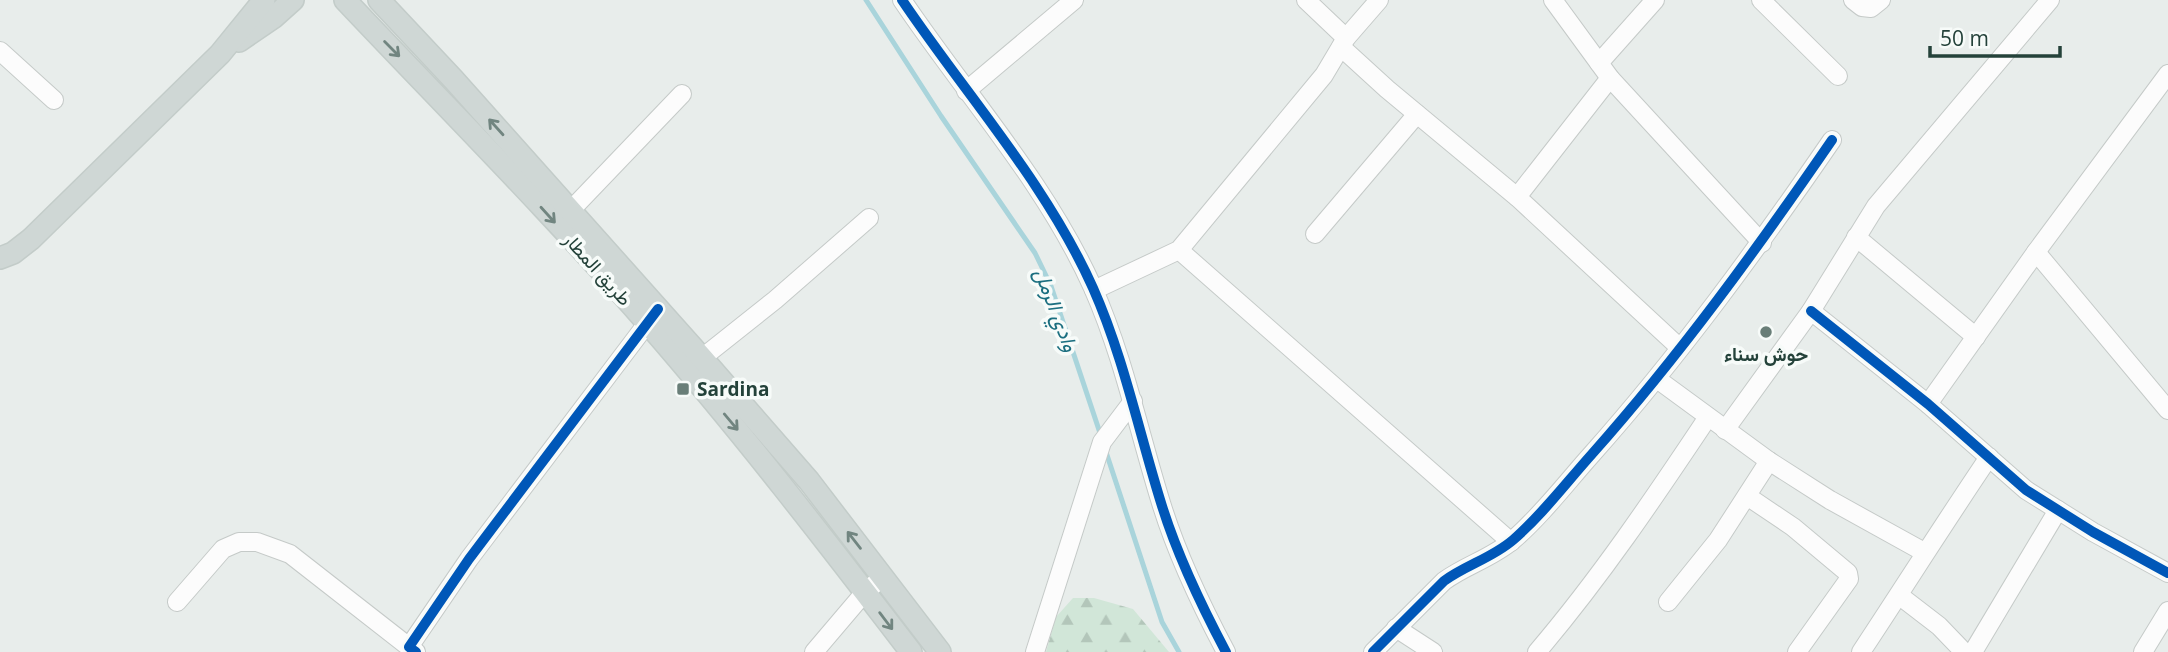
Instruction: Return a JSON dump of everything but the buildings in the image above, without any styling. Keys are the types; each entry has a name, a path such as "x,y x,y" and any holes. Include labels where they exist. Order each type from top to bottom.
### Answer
{"main road":[{"path":"0,258 13,253 31,239 220,54 265,5 293,0"},
{"path":"265,5 303,0"},
{"name":"طريق المطار","path":"345,0 653,316 702,358 809,481 940,652"},
{"name":"طريق المطار","path":"379,0 570,211 911,652"}],"street":[{"path":"902,0 1050,208 1073,247 1094,290 1118,352 1170,529 1226,652"},
{"path":"966,91 1074,0"},
{"path":"1306,0 1417,114 1517,197 1680,348"},
{"path":"1094,290 1179,250 1324,75 1344,42 1379,0"},
{"path":"1553,0 1605,71 1762,243"},
{"path":"1517,197 1655,0"},
{"path":"1761,0 1838,76"},
{"path":"1853,0 1862,7 1871,8 1881,0"},
{"path":"1725,430 1811,311 1887,192 2050,0"},
{"path":"0,51 54,100"},
{"path":"1928,404 2168,74"},
{"path":"570,211 682,94"},
{"path":"1315,234 1417,114"},
{"path":"1373,652 1455,573 1489,558 1538,518 1657,379 1762,243 1832,140"},
{"path":"702,358 775,300 869,218"},
{"path":"1856,237 1976,338"},
{"path":"1179,250 1511,542"},
{"path":"2036,252 2168,410"},
{"path":"1811,311 1928,404 2026,490 2103,538 2168,573"},
{"path":"177,602 223,549 239,542 257,542 290,554 413,649 469,559 653,316"},
{"path":"1657,379 1769,461 1830,500 1924,552"},
{"path":"1035,652 1102,442 1133,401"},
{"path":"1537,652 1578,603 1651,503 1708,417"},
{"path":"1861,652 1900,596 1924,552 1989,457"},
{"path":"1668,602 1705,558 1769,461"},
{"path":"1747,496 1793,527 1847,573 1849,579 1797,652"},
{"path":"1973,652 2058,510"},
{"path":"814,652 865,592 883,577"},
{"path":"1900,596 1939,626 1964,652"},
{"path":"2143,652 2168,611"},
{"path":"1396,628 1433,652"}],"green space":[{"path":"1073,598 1094,598 1133,609 1169,652 1046,652 1056,617"}],"waterway":[{"name":"وادي الرمل","path":"866,0 1035,253 1051,286 1101,436"},
{"name":"وادي الرمل","path":"1106,452 1162,622 1179,652"}],"cycle path":[{"path":"902,0 1029,176 1074,249 1114,341 1175,544 1226,652"},
{"path":"1373,652 1444,581 1505,546 1544,509 1625,417 1687,340 1832,140"},
{"path":"416,652 409,647 469,559 658,309"},
{"path":"1811,311 1928,404 2026,490 2093,532 2168,573"}],"place":[{"name":"حوش سناء","path":"1766,332"},
{"name":"Sardina","path":"683,389"}]}
